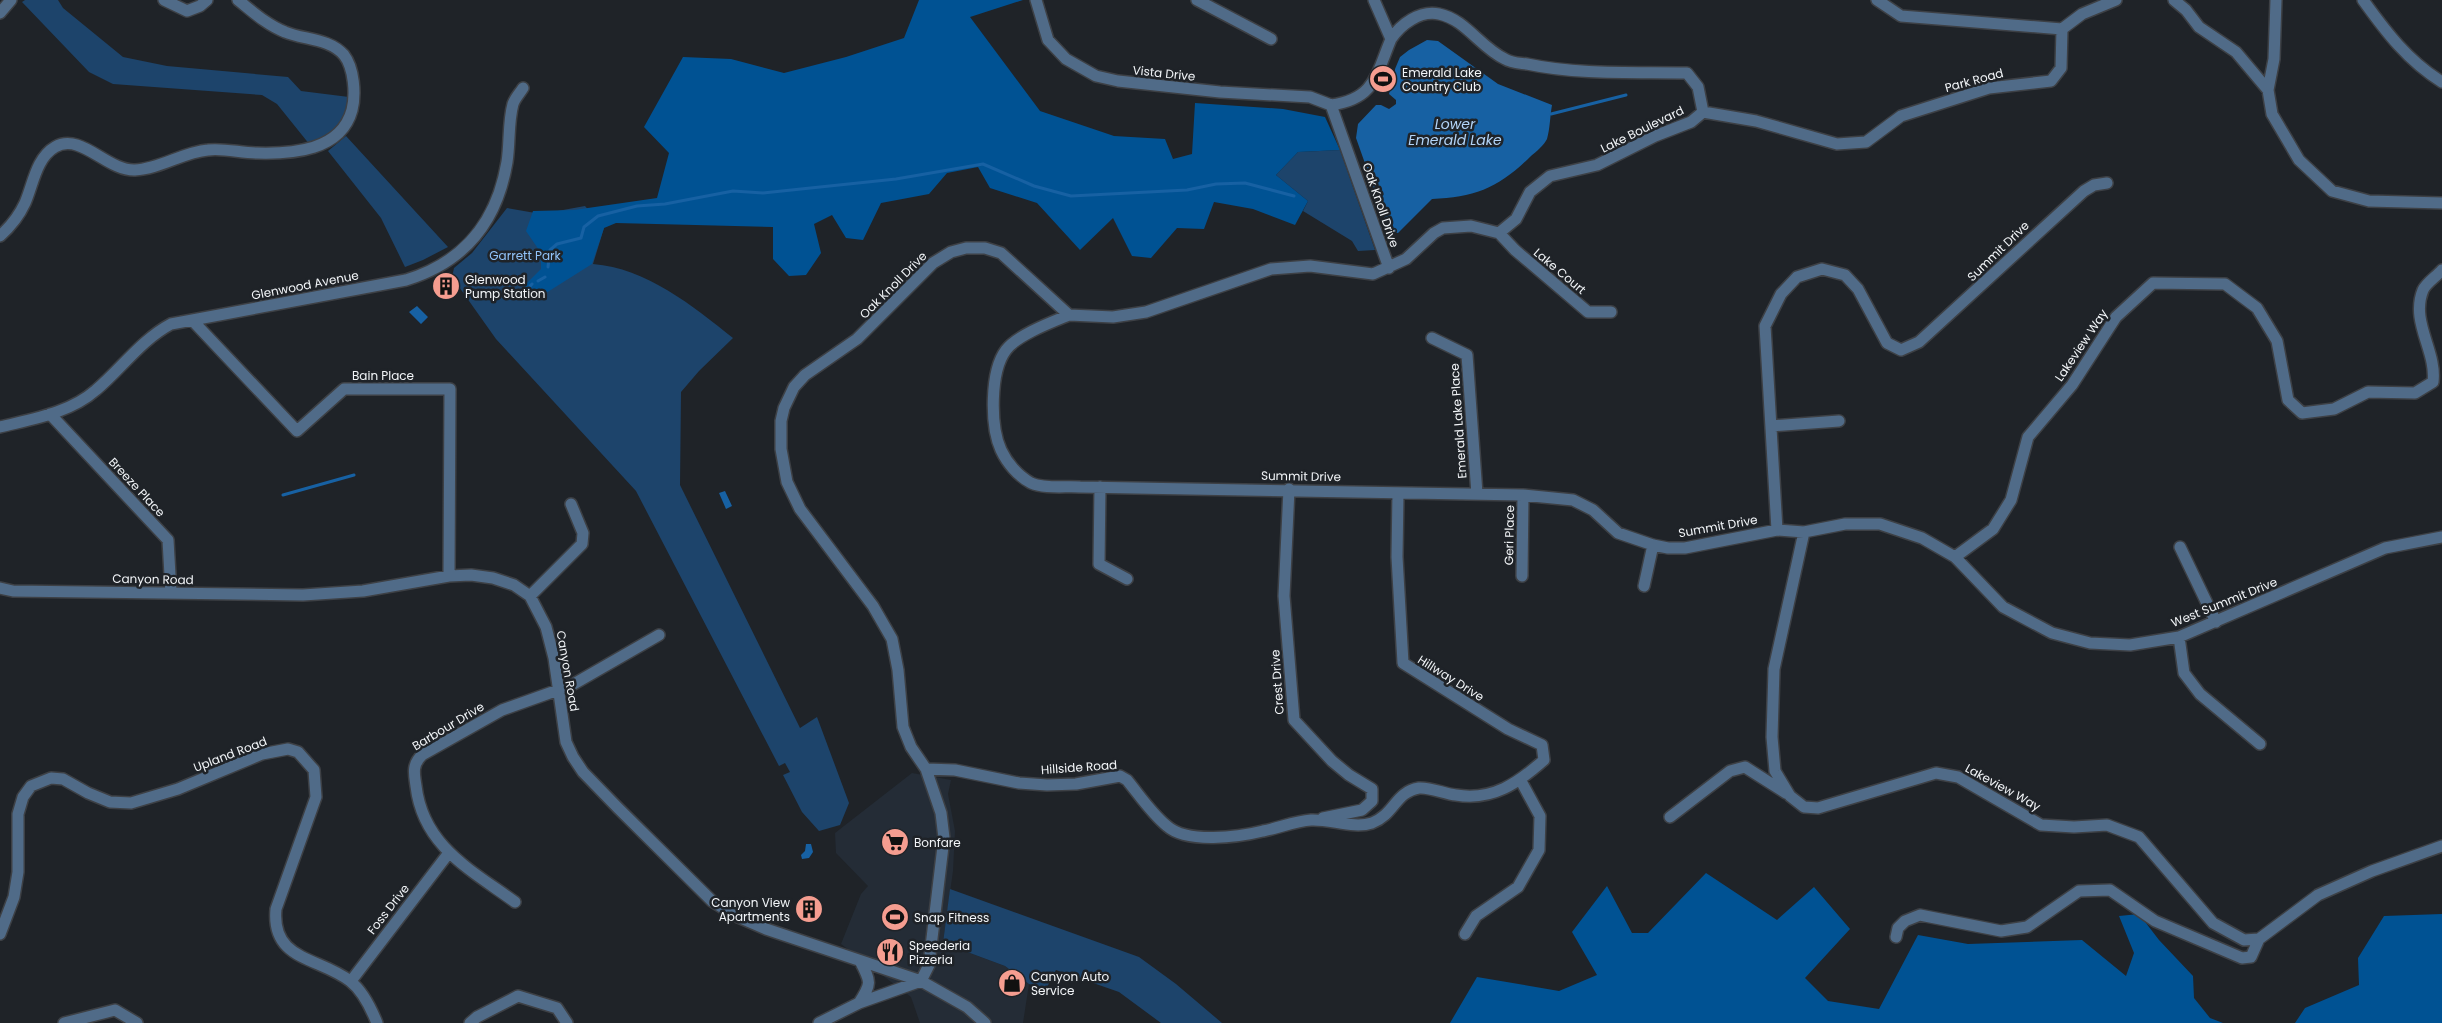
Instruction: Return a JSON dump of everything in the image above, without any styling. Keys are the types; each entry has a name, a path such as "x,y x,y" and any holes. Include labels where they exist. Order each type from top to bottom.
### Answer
{"street":[{"path":"0,14 11,0"},
{"path":"164,0 186,10 200,6 207,0"},
{"path":"0,236 17,217 44,158 55,147 78,145 119,168 135,170 184,154 209,150 257,154 295,152 318,147 332,139 344,126 352,110 354,90 351,72 344,56 334,47 314,39 286,33 268,24 238,0"},
{"name":"Vista Drive","path":"1036,0 1048,40 1066,59 1096,76 1118,81 1220,92 1310,97 1331,105"},
{"path":"1197,0 1271,39"},
{"path":"1331,105 1349,103 1368,89 1391,39 1374,0"},
{"path":"1877,0 1901,16 2062,29 2082,14 2116,0"},
{"path":"2174,0 2186,10 2199,27 2236,52 2268,90"},
{"path":"2276,0 2274,59 2268,90 2272,114 2299,160 2332,191 2369,201 2442,203"},
{"path":"2363,0 2388,35 2414,62 2442,82"},
{"name":"Lake Boulevard","path":"1391,39 1398,28 1405,23 1426,14 1438,13 1450,18 1505,60 1549,69 1687,73 1698,87 1703,112 1691,122 1655,136 1597,166 1550,176 1530,192 1516,219 1499,233"},
{"name":"Park Road","path":"1703,112 1756,120 1836,144 1866,142 1901,116 1989,88 2051,81 2061,68 2062,29"},
{"name":"Glenwood Avenue","path":"0,427 50,414 81,401 95,391 156,332 170,324 406,280 426,274 442,265 471,242 491,216 501,190 513,103 523,88"},
{"name":"Oak Knoll Drive","path":"1331,105 1389,268"},
{"name":"Summit Drive","path":"1776,530 1765,326 1780,294 1797,277 1822,269 1845,275 1858,289 1888,342 1900,350 1919,342 2084,191 2094,185 2107,183"},
{"path":"1069,315 1112,317 1146,312 1271,269 1310,266 1368,275 1389,268 1406,259 1434,233 1443,228 1471,226 1499,233"},
{"name":"Lake Court","path":"1499,233 1515,250 1588,312 1611,312"},
{"name":"Oak Knoll Drive","path":"920,981 929,965 944,838 941,813 926,770 911,747 903,727 898,670 892,639 872,606 800,509 787,482 781,449 781,421 784,408 794,387 805,375 857,339 933,263 951,252 966,248 986,248 1002,253 1069,315"},
{"name":"Lakeview Way","path":"1956,557 1993,529 2012,500 2028,436 2072,385 2116,317 2153,283 2225,284 2257,308 2277,341 2288,400 2302,412 2334,409 2368,392 2415,393 2433,382 2435,368 2419,318 2423,289 2442,270"},
{"name":"Summit Drive","path":"1069,315 1028,334 1006,348 997,365 994,384 994,417 1000,449 1013,470 1032,484 1523,495 1573,500 1593,510 1618,533 1653,545 1685,548 1776,530 1804,532"},
{"name":"Bain Place","path":"192,320 297,431 344,389 356,387 450,389 449,576"},
{"name":"Emerald Lake Place","path":"1432,338 1467,355 1477,494"},
{"name":"Breeze Place","path":"50,414 168,540 171,593"},
{"path":"1771,426 1839,421"},
{"path":"1100,487 1099,564 1127,578"},
{"name":"Crest Drive","path":"1289,489 1284,596 1294,720 1332,761 1349,775 1372,789 1372,800 1362,810 1312,820"},
{"name":"Hillway Drive","path":"1398,493 1398,566 1403,663 1508,729 1542,746 1544,760 1521,781"},
{"name":"Geri Place","path":"1522,576 1523,495"},
{"path":"530,596 582,544 584,533 571,504"},
{"name":"West Summit Drive","path":"1804,532 1845,524 1880,524 1922,538 1956,557 2003,607 2052,633 2090,643 2130,645 2179,637 2385,548 2442,537"},
{"path":"1790,796 1775,772 1772,737 1774,669 1804,532"},
{"path":"1644,586 1653,545"},
{"path":"2180,548 2216,622"},
{"name":"Canyon Road","path":"0,588 13,591 322,594 363,591 449,576 493,578 514,585 530,596 546,627 554,658 566,742 583,772 712,901 736,916 766,929 920,981 967,1007 985,1023"},
{"name":"Barbour Drive","path":"514,902 448,854 429,829 418,799 414,766 416,760 502,710 572,685 660,635"},
{"path":"2179,637 2184,673 2200,694 2260,744"},
{"name":"Upland Road","path":"0,934 14,896 18,872 18,814 23,797 31,786 51,778 63,779 88,793 110,802 131,804 178,789 262,754 288,749 298,752 314,770 316,797 276,909 275,920 278,933 282,942 294,954 323,965 350,981 363,995 377,1023"},
{"name":"Lakeview Way","path":"1670,817 1730,771 1745,766 1804,806 1818,808 1936,773 1958,777 2041,824 2074,827 2107,825 2139,837 2213,923 2244,940 2259,939"},
{"name":"Hillside Road","path":"926,770 955,770 1019,783 1047,785 1083,783 1120,776 1127,780 1168,828 1180,833 1203,838 1255,833 1312,820 1349,824 1371,823 1392,810 1402,794 1421,788 1457,795 1481,797 1521,781"},
{"path":"1466,934 1476,916 1518,887 1539,850 1540,816 1521,781"},
{"path":"1896,937 1898,928 1904,921 1920,915 2001,931 2027,926 2079,892 2110,890 2155,921 2242,958 2251,957 2259,939 2318,895 2372,871 2442,846"},
{"name":"Foss Drive","path":"350,981 448,854"},
{"path":"860,961 870,981 869,988 860,1003"},
{"path":"819,1023 860,1003 920,981"},
{"path":"470,1023 477,1016 518,996 557,1008 567,1023"},
{"path":"64,1023 115,1010 137,1023"}],"shaded area":[{"path":"919,0 1023,0 970,17 1040,111 1114,136 1165,139 1173,159 1192,154 1195,103 1283,109 1325,117 1340,150 1298,152 1276,175 1308,201 1295,225 1253,209 1214,202 1204,229 1177,228 1151,258 1132,256 1113,218 1080,250 1037,203 990,188 978,167 947,173 929,194 881,203 863,240 846,238 832,215 814,224 821,253 806,275 789,276 773,259 773,227 616,223 604,228 592,264 538,298 521,289 541,269 541,253 526,231 533,211 574,210 657,198 669,153 644,127 683,57 731,59 784,73 846,57 904,38"},
{"path":"912,773 951,780 948,794 955,831 953,871 943,943 1005,966 1029,984 1023,1023 920,1023 911,997 841,944 861,894 868,886 836,853 835,833"},
{"path":"1706,873 1777,920 1814,887 1850,929 1805,978 1828,1001 1879,1009 1918,935 1968,944 2082,940 2126,976 2134,953 2119,916 2139,914 2159,940 2193,976 2194,998 2210,1018 2223,1023 1450,1023 1477,977 1559,991 1597,975 1572,932 1607,886 1632,933 1648,933"},
{"path":"2442,914 2442,1023 2295,1023 2305,1008 2359,985 2358,958 2384,916"}],"green space":[{"path":"25,0 58,0 63,8 123,57 167,66 288,77 301,91 349,97 344,115 332,132 310,145 277,104 262,95 113,84 89,72 22,2"},
{"path":"346,136 448,247 405,267 381,218 328,151"},
{"path":"1340,150 1375,250 1358,251 1352,241 1303,211 1308,201 1276,175 1298,152"},
{"name":"Garrett Park","path":"585,206 604,228 593,264 613,267 650,281 685,302 733,338 699,371 681,392 680,485 800,728 817,717 849,803 840,825 819,831 802,812 783,775 790,772 785,763 779,766 636,491 496,339 452,277 454,268 472,253 507,208 541,214"},
{"path":"950,889 1139,957 1176,984 1222,1023 1161,1023 1119,992 1056,970 1046,989 1029,984 1005,966 943,943"}],"water":[{"name":"Lower Emerald Lake","path":"1427,40 1438,41 1498,84 1552,105 1549,131 1547,139 1542,146 1509,176 1486,189 1474,193 1432,199 1398,233 1392,232 1384,217 1356,138 1358,124 1376,105 1389,109 1396,104 1396,100 1389,94 1390,90 1393,89 1395,69 1400,57"},
{"path":"417,306 428,317 421,324 409,312"},
{"path":"725,491 732,506 726,509 719,493"},
{"path":"806,844 811,844 813,852 809,858 802,859 801,855 805,851"}],"waterway":[{"path":"1551,114 1626,95"},
{"path":"548,267 550,250 557,244 581,238 584,227 598,216 637,206 665,204 733,191 763,193 896,179 983,164 1034,186 1071,196 1187,190 1216,184 1245,183 1294,196"},
{"path":"538,281 545,277"},
{"path":"520,298 532,284"},
{"path":"283,495 354,475"}],"place":[{"name":"Emerald Lake Country Club","path":"1383,79"},
{"name":"Glenwood Pump Station","path":"446,286"},
{"name":"Bonfare","path":"895,842"},
{"name":"Canyon View Apartments","path":"809,909"},
{"name":"Snap Fitness","path":"895,917"},
{"name":"Speederia Pizzeria","path":"890,952"},
{"name":"Canyon Auto Service","path":"1012,983"}]}
